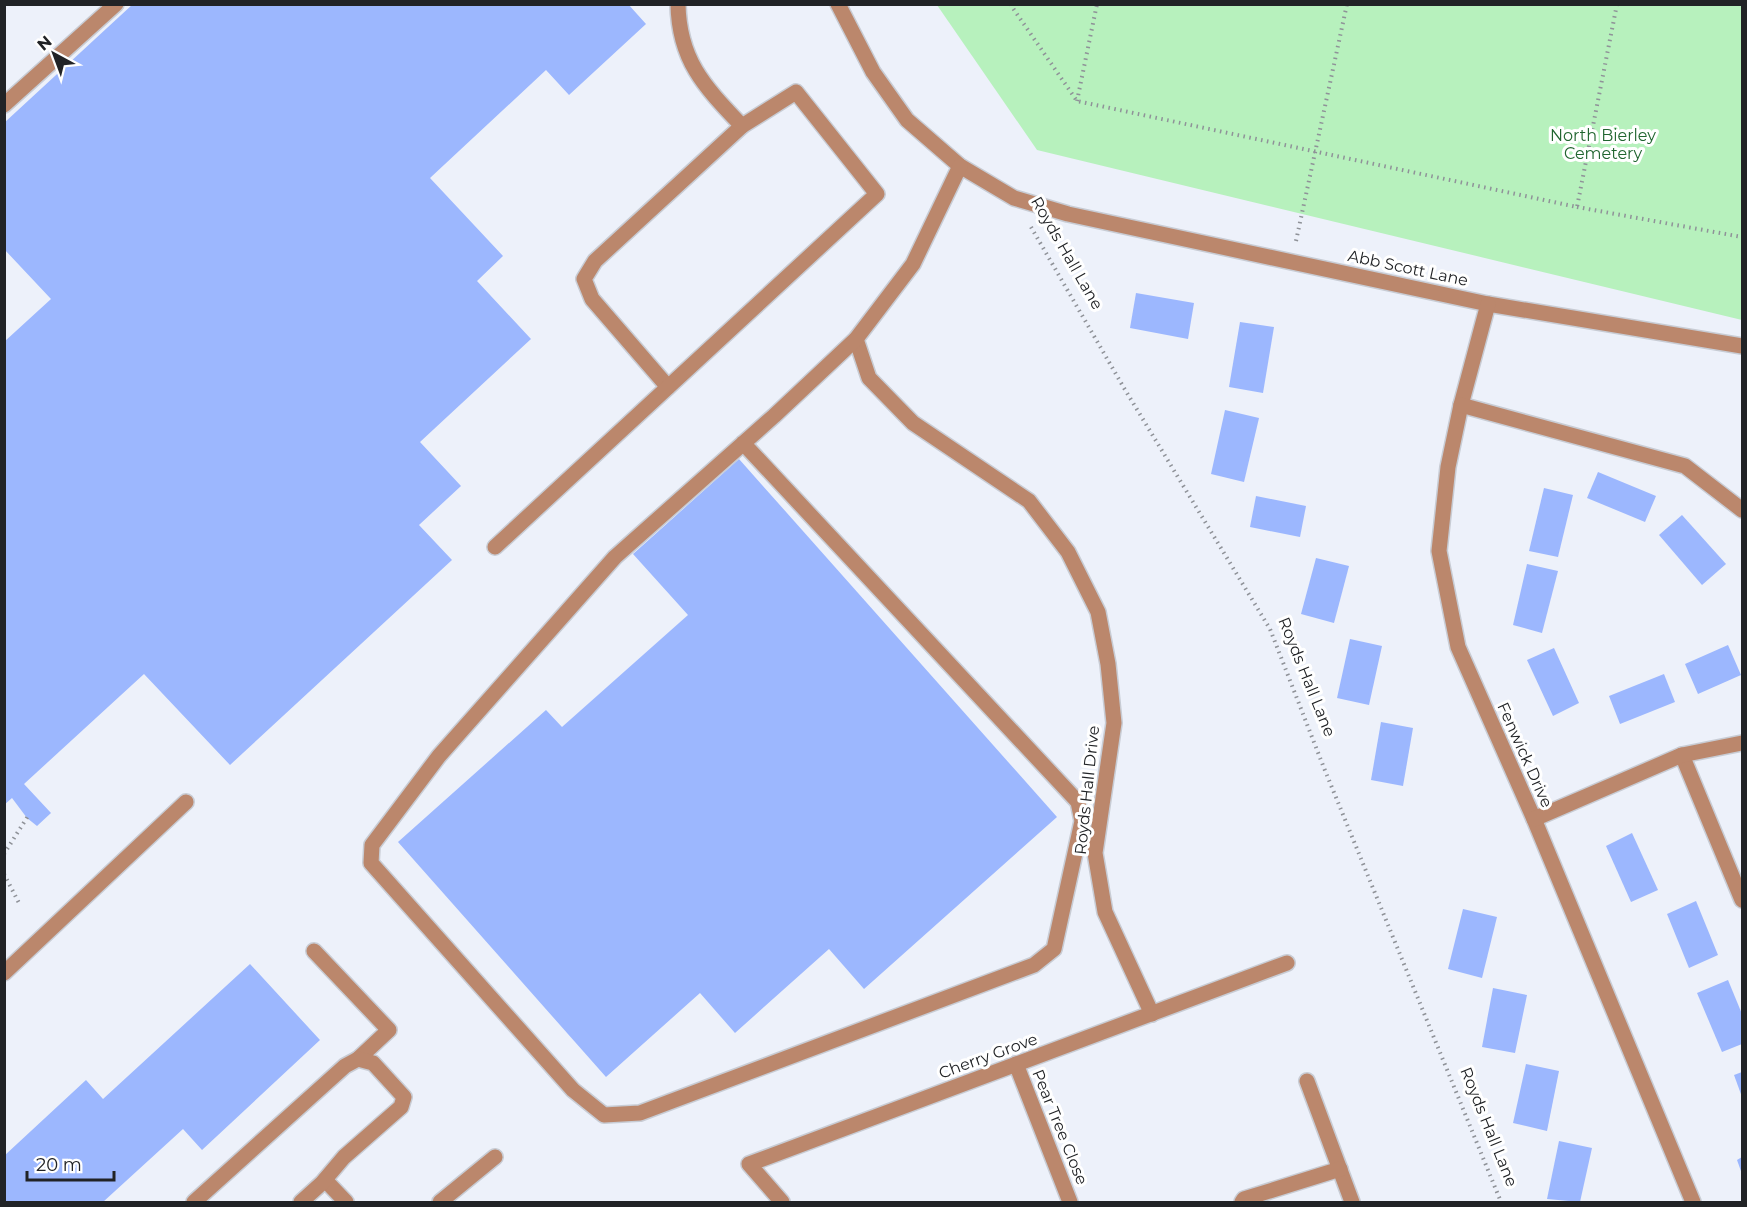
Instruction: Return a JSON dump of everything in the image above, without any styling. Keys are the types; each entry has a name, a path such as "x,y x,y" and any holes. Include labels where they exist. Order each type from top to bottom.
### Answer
{"street":[{"path":"4,105 116,4"},
{"path":"678,4 678,23 686,57 715,98 742,126"},
{"name":"Royds Hall Lane","path":"838,4 873,72 907,120 960,166 1014,198 1068,214"},
{"path":"495,546 668,387 877,194 796,92 742,126 595,261 584,279 592,299 668,387"},
{"path":"743,443 1078,802 1082,821 1054,949 1034,965 640,1113 604,1114 573,1090 371,863 372,845 439,756 615,556 743,443 774,416 856,339 913,264 960,166"},
{"name":"Abb Scott Lane","path":"1068,214 1488,304 1743,346"},
{"name":"Fenwick Drive","path":"1488,304 1461,405 1448,467 1439,551 1458,647 1534,819 1693,1203"},
{"name":"Royds Hall Drive","path":"856,339 869,378 913,423 1029,501 1068,552 1098,612 1108,664 1113,723 1095,854 1105,912 1152,1014"},
{"path":"1461,405 1685,466 1743,510"},
{"path":"1534,819 1682,755 1743,743"},
{"path":"1682,755 1743,900"},
{"path":"4,973 186,802"},
{"path":"194,1203 345,1066 358,1059 389,1030 314,951"},
{"name":"Cherry Grove","path":"782,1203 749,1164 1287,963"},
{"path":"301,1203 325,1180 344,1156 400,1107 404,1097 373,1063 358,1059"},
{"name":"Pear Tree Close","path":"1016,1064 1070,1203"},
{"path":"1307,1081 1352,1203"},
{"path":"440,1203 495,1157"},
{"path":"1242,1203 1244,1199 1340,1169"},
{"path":"325,1180 346,1203"}],"path":[{"path":"1010,4 1077,101 1577,207 1743,237"},
{"path":"1077,101 1097,4"},
{"path":"1291,262 1347,4"},
{"path":"1577,207 1617,4"},
{"name":"Royds Hall Lane","path":"1014,198 1124,388 1270,629 1501,1203"},
{"path":"4,854 28,816"},
{"path":"4,874 19,903"}],"green space":[{"name":"North Bierley Cemetery","path":"937,5 1742,5 1742,320 1037,150"}],"building":[{"path":"133,4 628,4 646,24 569,95 546,70 430,178 503,256 477,281 531,339 420,442 461,486 419,525 452,560 230,765 144,674 24,784 51,813 37,826 27,818 12,798 4,805 4,342 51,299 4,249 4,123"},
{"path":"1136,293 1194,303 1188,339 1130,328"},
{"path":"1240,322 1274,327 1263,393 1229,387"},
{"path":"1225,410 1259,418 1244,482 1211,474"},
{"path":"739,459 1057,817 864,989 829,949 735,1033 700,993 606,1077 398,842 546,710 562,727 688,615 633,554"},
{"path":"1598,472 1656,496 1645,522 1587,498"},
{"path":"1544,488 1573,495 1558,557 1529,551"},
{"path":"1256,496 1306,506 1300,537 1250,527"},
{"path":"1682,515 1726,564 1702,585 1659,535"},
{"path":"1316,558 1349,566 1334,623 1301,614"},
{"path":"1527,564 1558,571 1542,633 1513,625"},
{"path":"1350,639 1382,646 1369,705 1337,698"},
{"path":"1728,645 1741,675 1698,694 1685,664"},
{"path":"1554,648 1579,703 1553,716 1527,660"},
{"path":"1664,674 1675,702 1620,724 1609,696"},
{"path":"1381,722 1413,728 1403,786 1371,780"},
{"path":"1632,833 1658,890 1631,902 1606,846"},
{"path":"1696,901 1718,955 1689,968 1667,914"},
{"path":"1463,909 1497,917 1482,978 1448,969"},
{"path":"250,964 320,1040 202,1150 183,1129 103,1202 4,1202 4,1156 86,1080 103,1099"},
{"path":"1728,980 1742,1014 1742,1044 1722,1052 1697,993"},
{"path":"1493,988 1527,995 1515,1053 1482,1047"},
{"path":"1526,1064 1559,1071 1547,1131 1513,1123"},
{"path":"1742,1072 1742,1097 1734,1075"},
{"path":"1559,1141 1592,1148 1580,1202 1547,1199"},
{"path":"1742,1157 1742,1174 1737,1160"}]}
